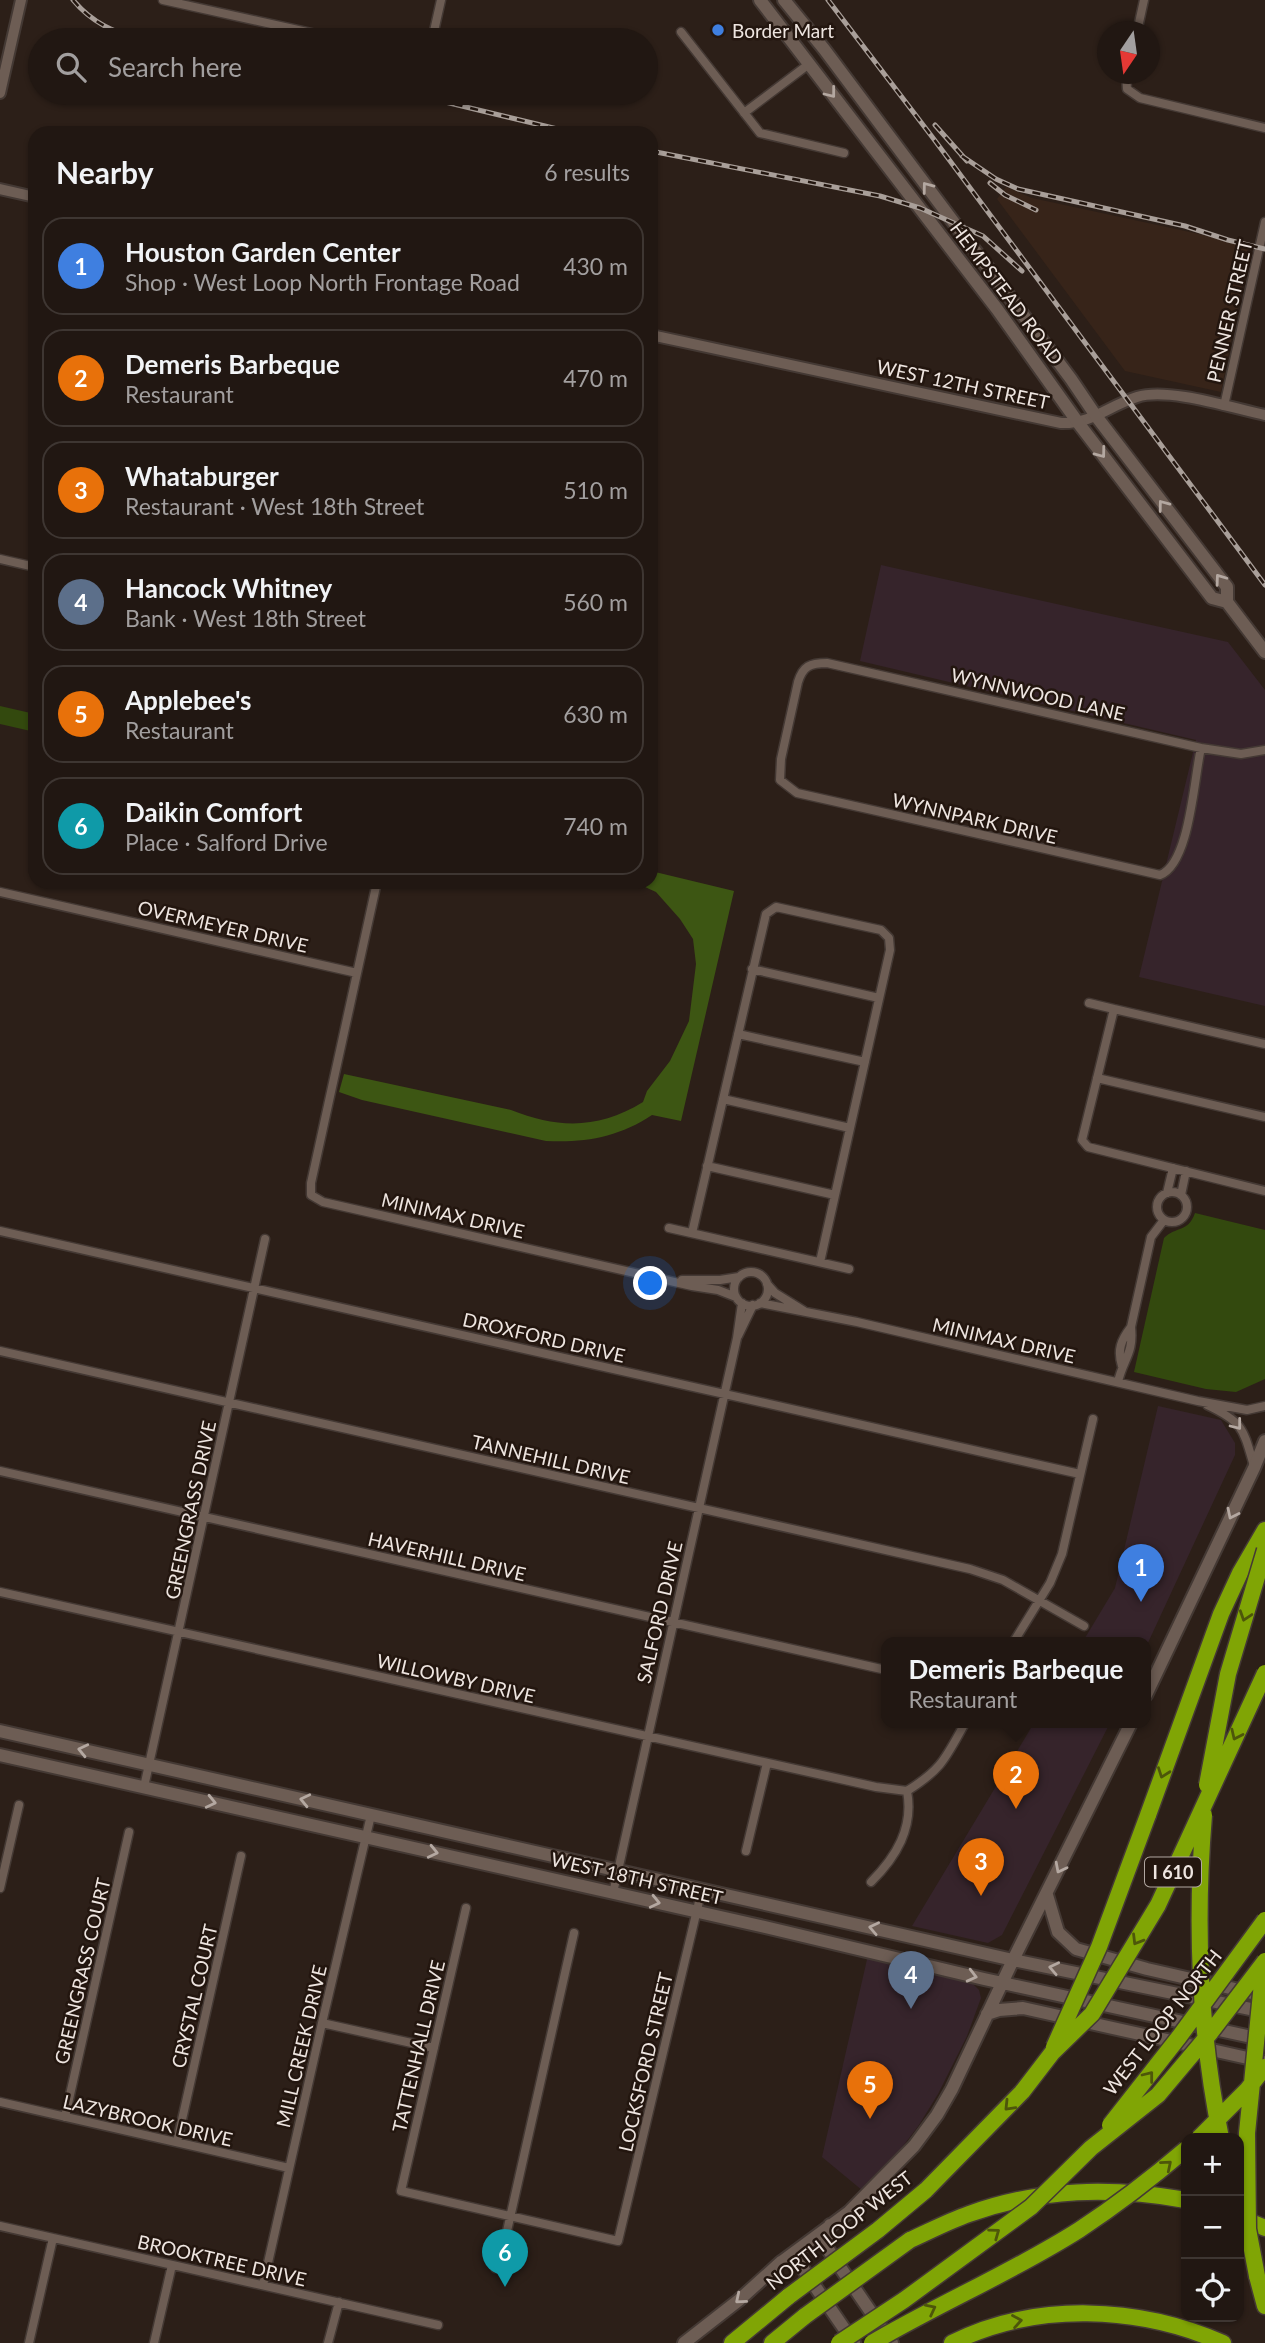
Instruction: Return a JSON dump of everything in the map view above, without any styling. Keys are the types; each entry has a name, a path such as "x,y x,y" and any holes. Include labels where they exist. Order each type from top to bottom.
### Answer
{"highway":[{"path":"1052,2053 1098,1947 1221,1614 1240,1573 1265,1530"},
{"path":"1221,2133 1208,2064 1202,2010 1198,1953 1199,1876 1208,1781 1218,1716 1265,1550"},
{"name":"I 610","path":"1052,2053 1092,2014 1158,1905 1265,1673"},
{"name":"WEST LOOP NORTH","path":"1091,2148 1179,2038 1265,1920"},
{"path":"1265,1953 1265,1971"},
{"path":"839,2343 904,2300 1031,2207 1091,2148 1158,2095 1265,1962"},
{"path":"1265,1962 1247,2133 1248,2229 1265,2306"},
{"name":"NORTH LOOP WEST","path":"732,2343 926,2190 1022,2092 1052,2053"},
{"path":"1204,2133 1247,2090 1265,2067"},
{"path":"872,2343 1077,2231 1143,2185 1181,2153"},
{"path":"772,2343 911,2240 968,2214 1009,2202 1058,2193 1108,2190 1181,2199"},
{"path":"1244,2219 1265,2228"},
{"path":"1244,2225 1261,2281"},
{"path":"952,2343 1004,2323 1074,2313 1121,2315 1154,2320 1197,2332 1223,2343"}],"main road":[{"name":"HEMPSTEAD ROAD","path":"760,0 1212,598 1227,602"},
{"name":"HEMPSTEAD ROAD","path":"784,0 1227,587 1227,602 1265,652"},
{"path":"916,203 947,213"},
{"path":"960,263 975,252"},
{"path":"1151,1684 1264,1448"},
{"path":"684,2343 739,2300 780,2263 849,2212 914,2146 937,2115 1130,1728"},
{"name":"WEST 18TH STREET","path":"0,1731 1013,1960 1265,2012"},
{"name":"WEST 18TH STREET","path":"0,1755 1265,2040"},
{"path":"254,1812 259,1790"},
{"path":"490,1865 495,1843"},
{"path":"1047,1895 1058,1932 1076,1949 1147,1969 1265,1996"},
{"path":"906,1959 917,1938"},
{"path":"987,2014 1023,2008 1265,2061"},
{"path":"831,2225 827,2235 827,2248 892,2343"},
{"path":"780,2263 795,2261 801,2266 854,2343"}],"street":[{"path":"0,93 21,0"},
{"path":"163,0 289,28"},
{"path":"435,28 441,0"},
{"path":"1139,21 1144,0"},
{"path":"681,32 760,133 844,153"},
{"path":"744,113 809,64"},
{"path":"1127,84 1127,89 1140,99 1265,128"},
{"path":"0,189 28,195"},
{"name":"PENNER STREET","path":"1224,406 1265,222"},
{"name":"WEST 12TH STREET","path":"658,337 1060,424 1079,424"},
{"path":"1079,424 1136,397 1148,395 1179,397 1265,415"},
{"path":"0,559 28,565"},
{"name":"WYNNWOOD LANE","path":"780,780 779,768 795,695 801,674 809,664 827,663 1201,748 1241,754 1265,750"},
{"name":"WYNNPARK DRIVE","path":"780,780 797,793 1152,874 1167,872 1174,864 1182,841 1201,748"},
{"path":"357,973 375,889"},
{"name":"OVERMEYER DRIVE","path":"0,892 357,973"},
{"path":"692,1233 766,914 770,909 783,908 886,933 891,944 820,1262"},
{"path":"752,970 879,998"},
{"name":"MINIMAX DRIVE","path":"357,973 311,1183 311,1195 323,1202 718,1290 739,1300"},
{"path":"1089,1003 1265,1044"},
{"path":"1114,1009 1082,1140 1088,1147 1265,1191"},
{"path":"738,1034 865,1062"},
{"path":"1097,1078 1265,1117"},
{"path":"723,1099 850,1128"},
{"path":"707,1166 835,1195"},
{"path":"1167,1193 1181,1195 1187,1203 1183,1218 1174,1223 1164,1220 1158,1213 1157,1203 1167,1193 1173,1168"},
{"path":"1181,1195 1186,1171"},
{"path":"1118,1382 1122,1366 1129,1358 1131,1350 1131,1327 1151,1237 1164,1220"},
{"path":"669,1228 849,1269"},
{"name":"DROXFORD DRIVE","path":"0,1231 1080,1474"},
{"name":"GREENGRASS DRIVE","path":"144,1787 265,1239"},
{"path":"747,1272 761,1276 767,1284 767,1295 756,1304 739,1300 734,1287 739,1277 747,1272"},
{"name":"MINIMAX DRIVE","path":"672,1280 720,1280 739,1277"},
{"name":"MINIMAX DRIVE","path":"767,1284 775,1293 804,1311"},
{"name":"SALFORD DRIVE","path":"612,1893 737,1338 739,1300"},
{"name":"MINIMAX DRIVE","path":"756,1304 804,1311 1198,1401 1247,1410 1265,1406"},
{"name":"SALFORD DRIVE","path":"737,1338 756,1304"},
{"name":"TANNEHILL DRIVE","path":"0,1351 970,1569 1003,1580 1084,1626"},
{"name":"MINIMAX DRIVE","path":"1198,1401 1236,1421 1247,1441 1254,1468"},
{"path":"1017,1637 1050,1583 1062,1554 1093,1419"},
{"name":"HAVERHILL DRIVE","path":"0,1471 881,1669"},
{"name":"WILLOWBY DRIVE","path":"0,1592 647,1737 876,1787 907,1791"},
{"path":"871,1882 899,1847 908,1818 907,1791 939,1769 962,1728"},
{"path":"746,1852 767,1763"},
{"path":"0,1888 19,1805"},
{"name":"MILL CREEK DRIVE","path":"264,2286 371,1815"},
{"name":"GREENGRASS COURT","path":"65,2117 129,1832"},
{"name":"CRYSTAL COURT","path":"177,2142 241,1856"},
{"name":"LOCKSFORD STREET","path":"510,2215 618,2241 702,1889"},
{"name":"TATTENHALL DRIVE","path":"466,1908 401,2191 510,2215"},
{"path":"495,2268 510,2215 574,1933"},
{"path":"322,2023 434,2048"},
{"name":"LAZYBROOK DRIVE","path":"0,2102 289,2168"},
{"name":"BROOKTREE DRIVE","path":"0,2226 438,2325"},
{"path":"29,2343 53,2238"},
{"path":"154,2343 172,2265"},
{"path":"328,2343 339,2302"}],"shaded area":[{"path":"1006,187 1032,198 1250,245 1221,392 1125,371 997,199"},
{"path":"881,565 1228,642 1265,690 1265,1006 1139,977 1196,740 860,661"},
{"path":"1158,1406 1221,1420 1235,1443 1235,1455 1151,1637 1086,1637 1115,1588"},
{"path":"1031,1728 1107,1728 1002,1935 988,1943 912,1926"},
{"path":"868,1955 971,1982 979,1990 981,1998 967,2036 938,2094 894,2158 863,2191 822,2157"}],"green space":[{"path":"0,706 28,712 28,730 0,724"},
{"path":"658,873 734,891 681,1121 652,1115 627,1129 601,1137 546,1141 362,1100 339,1092 344,1074 562,1123 611,1117 643,1102 647,1091 670,1061 689,1021 696,964 693,939 680,919 656,892 649,889 658,889"},
{"path":"1195,1213 1265,1230 1265,1379 1236,1392 1206,1389 1134,1372 1164,1238 1189,1224"}],"railway":[{"path":"73,0 88,15 108,28"},
{"path":"828,0 1265,585"},
{"path":"458,105 545,126"},
{"path":"935,125 967,161"},
{"path":"658,152 880,196 920,208 983,236 1022,271"},
{"path":"962,156 996,179 1018,189 1185,226 1265,249"},
{"path":"990,183 1005,195 1036,210"}],"place":[{"name":"Border Mart","path":"718,30"},
{"name":"Houston Garden Center","path":"1141,1602"},
{"name":"Demeris Barbeque","path":"1016,1809"},
{"name":"Whataburger","path":"981,1896"},
{"name":"Hancock Whitney","path":"911,2009"},
{"name":"Applebee's","path":"870,2119"},
{"name":"Daikin Comfort","path":"505,2287"}]}
